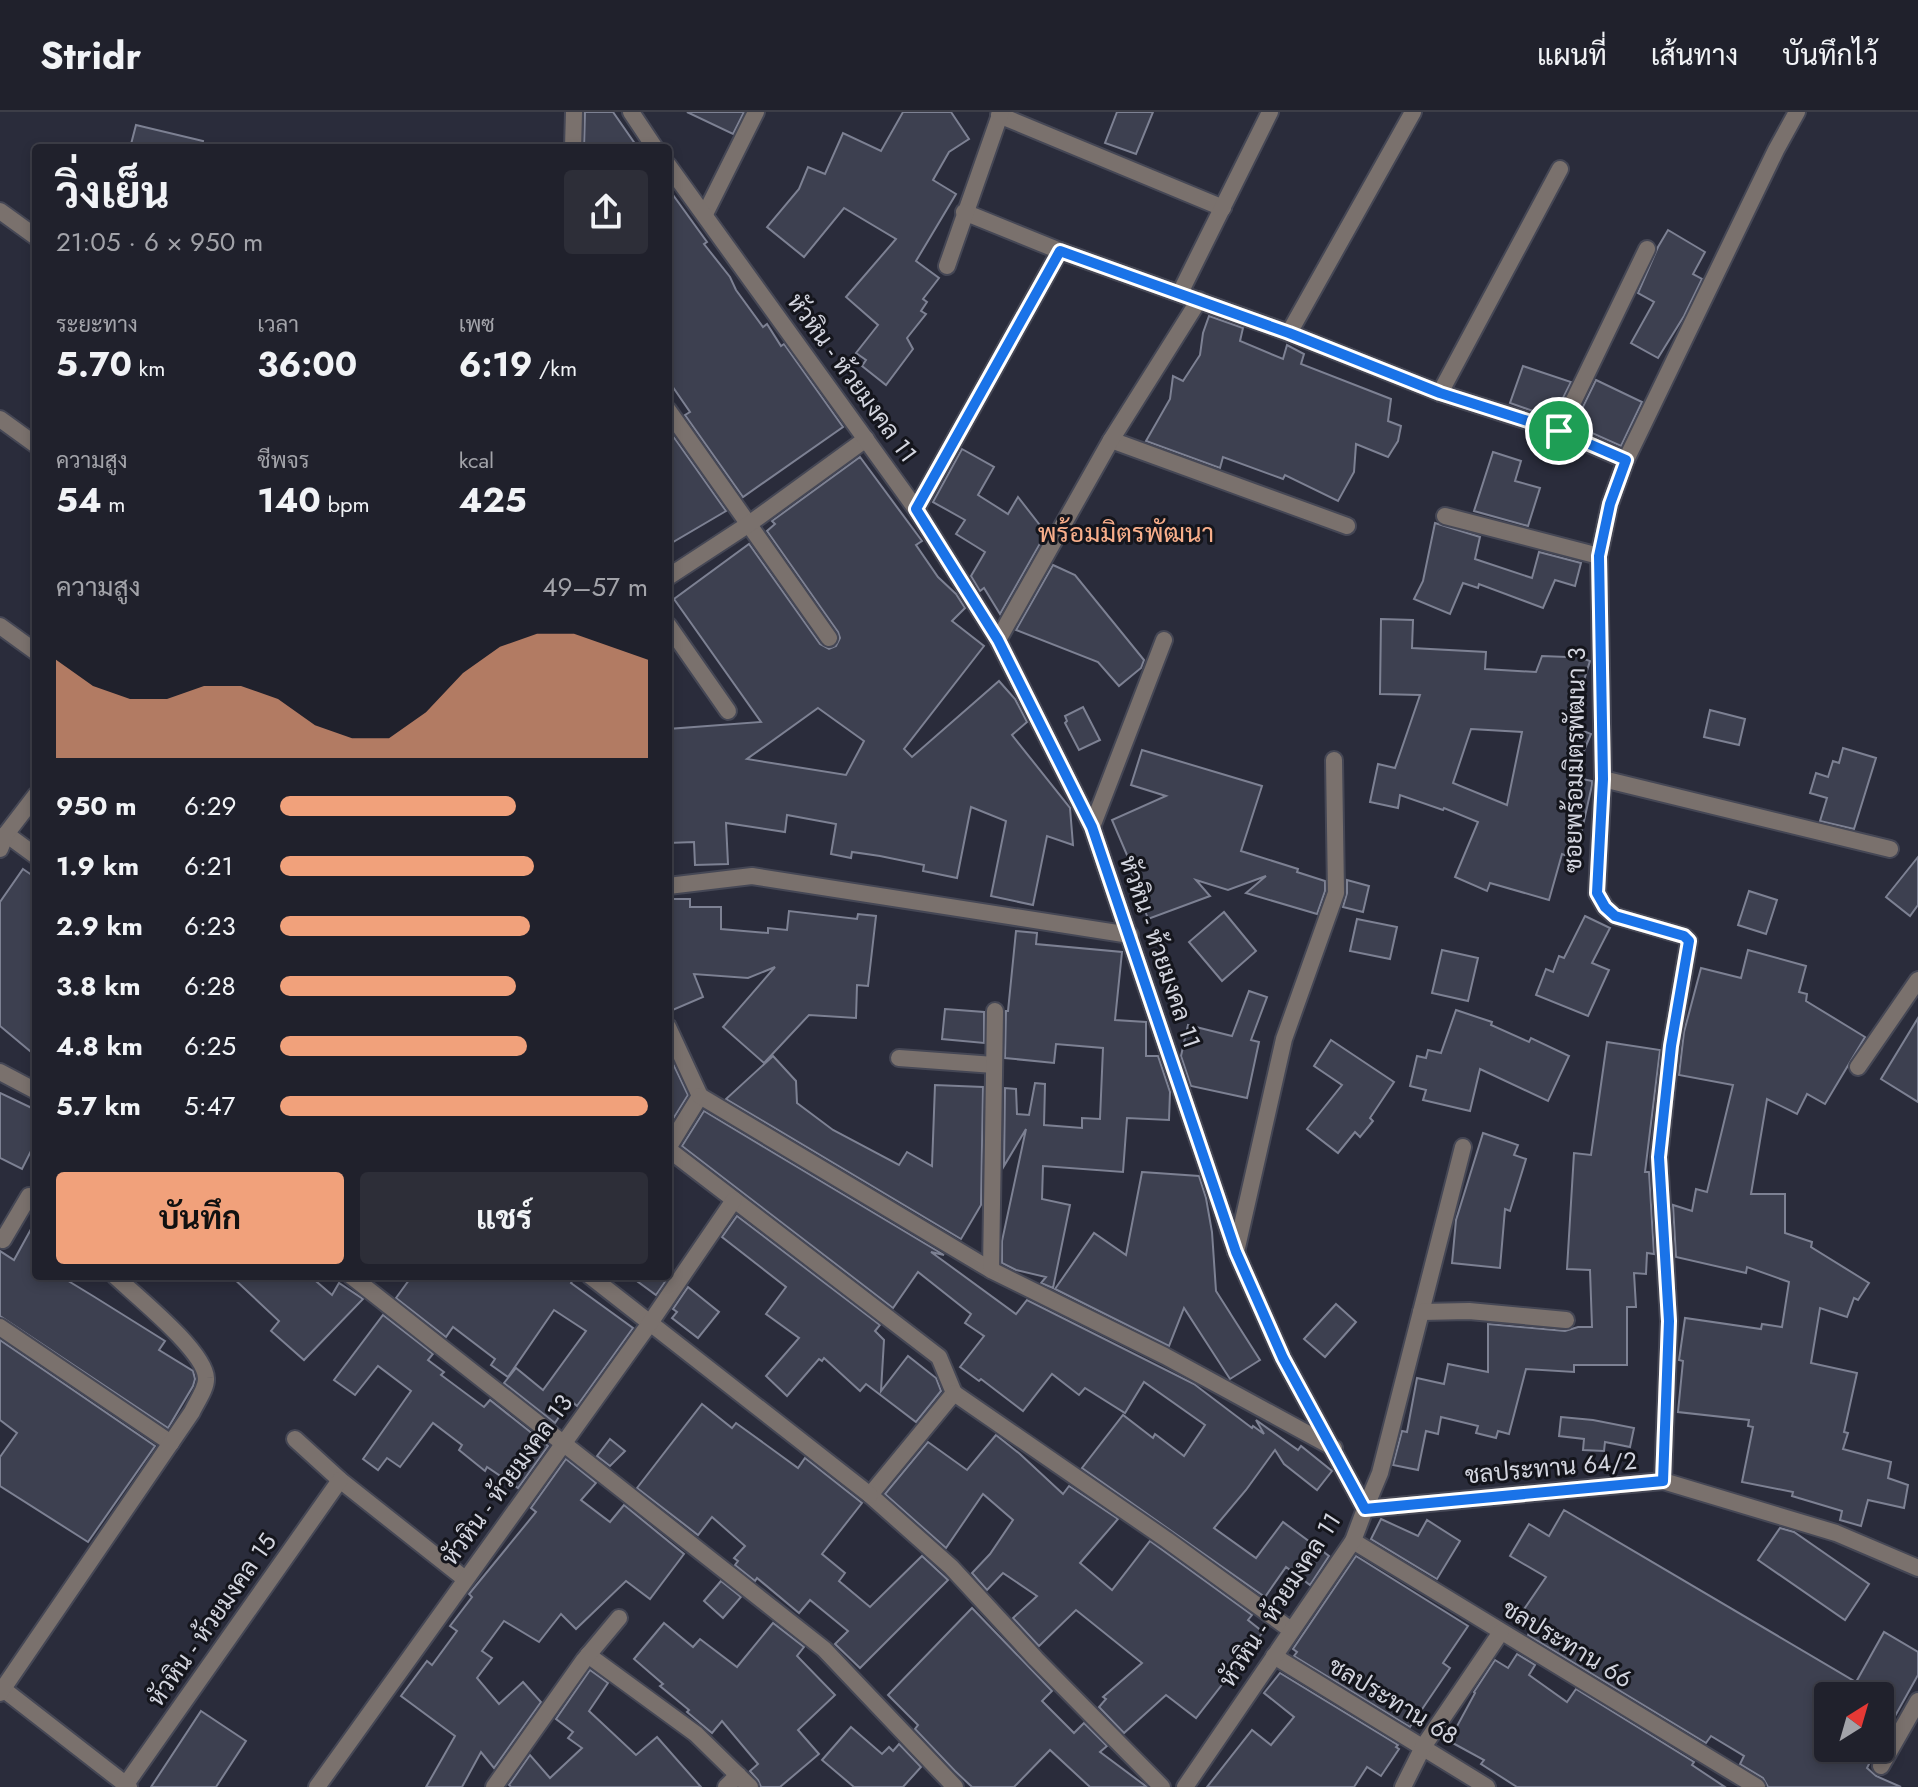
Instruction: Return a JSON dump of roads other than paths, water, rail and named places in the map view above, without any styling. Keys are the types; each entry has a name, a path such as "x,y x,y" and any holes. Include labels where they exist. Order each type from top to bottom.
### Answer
{"street":[{"path":"573,144 574,112"},
{"path":"631,112 652,144"},
{"path":"705,214 756,112"},
{"path":"1180,293 1270,112"},
{"path":"1289,333 1413,112"},
{"name":"ซอยพร้อมมิตรพัฒนา 3","path":"1663,1481 1669,1321 1659,1157 1671,1046 1689,941 1684,936 1615,916 1597,893 1603,779 1599,556 1610,504 1626,460 1797,112"},
{"path":"947,266 1000,114 1223,208"},
{"path":"1440,393 1560,169"},
{"name":"หัวหิน - ห้วยมงคล 11","path":"672,170 916,509 998,640 1092,827 1236,1252 1283,1358 1365,1509 1353,1541 1185,1787"},
{"path":"0,211 32,234"},
{"path":"964,212 1060,251 1289,333 1440,393 1559,431 1626,460"},
{"path":"1559,431 1647,249"},
{"path":"916,509 1060,251"},
{"path":"998,640 1111,440 1199,300"},
{"path":"672,416 829,638"},
{"path":"0,419 32,442"},
{"path":"672,574 749,524 866,439"},
{"path":"1111,440 1347,526"},
{"path":"1445,516 1599,556"},
{"path":"0,626 32,649"},
{"path":"672,631 728,711"},
{"path":"1092,827 1164,640"},
{"path":"1236,1252 1284,1039 1336,893 1334,760"},
{"path":"1603,779 1890,849"},
{"path":"32,801 3,842 32,854"},
{"path":"672,886 752,876 1130,935"},
{"path":"1858,1067 1918,980"},
{"path":"991,1270 995,1011"},
{"path":"672,1036 700,1096 991,1270 1165,1356 1335,1449"},
{"path":"899,1058 994,1065"},
{"path":"0,1072 32,1089"},
{"path":"672,1142 700,1096"},
{"path":"1365,1509 1380,1473 1463,1147"},
{"path":"672,1151 939,1357 954,1393 1291,1630"},
{"path":"3,1240 32,1196"},
{"name":"หัวหิน - ห้วยมงคล 13","path":"317,1787 650,1323 734,1200"},
{"path":"119,1280 189,1345 202,1362 207,1380 192,1412 1,1691 126,1786"},
{"path":"356,1280 824,1649 955,1787"},
{"path":"595,1280 870,1495 951,1567 1162,1787"},
{"path":"1421,1312 1469,1311 1566,1320"},
{"path":"0,1327 171,1443"},
{"path":"870,1495 954,1393"},
{"path":"295,1439 340,1480 465,1579"},
{"name":"หัวหิน - ห้วยมงคล 15","path":"126,1786 340,1480"},
{"name":"ชลประทาน 64/2","path":"1365,1509 1663,1481 1836,1533 1918,1568"},
{"name":"ชลประทาน 66","path":"1353,1541 1757,1787"},
{"path":"498,1785 588,1655 619,1618"},
{"path":"1403,1787 1423,1747 1501,1632"},
{"path":"588,1655 696,1734 744,1781 726,1787"},
{"name":"ชลประทาน 68","path":"1274,1656 1487,1787"},
{"path":"1881,1766 1918,1701"}],"district":[{"name":"พร้อมมิตรพัฒนา","path":"1126,533"}]}
